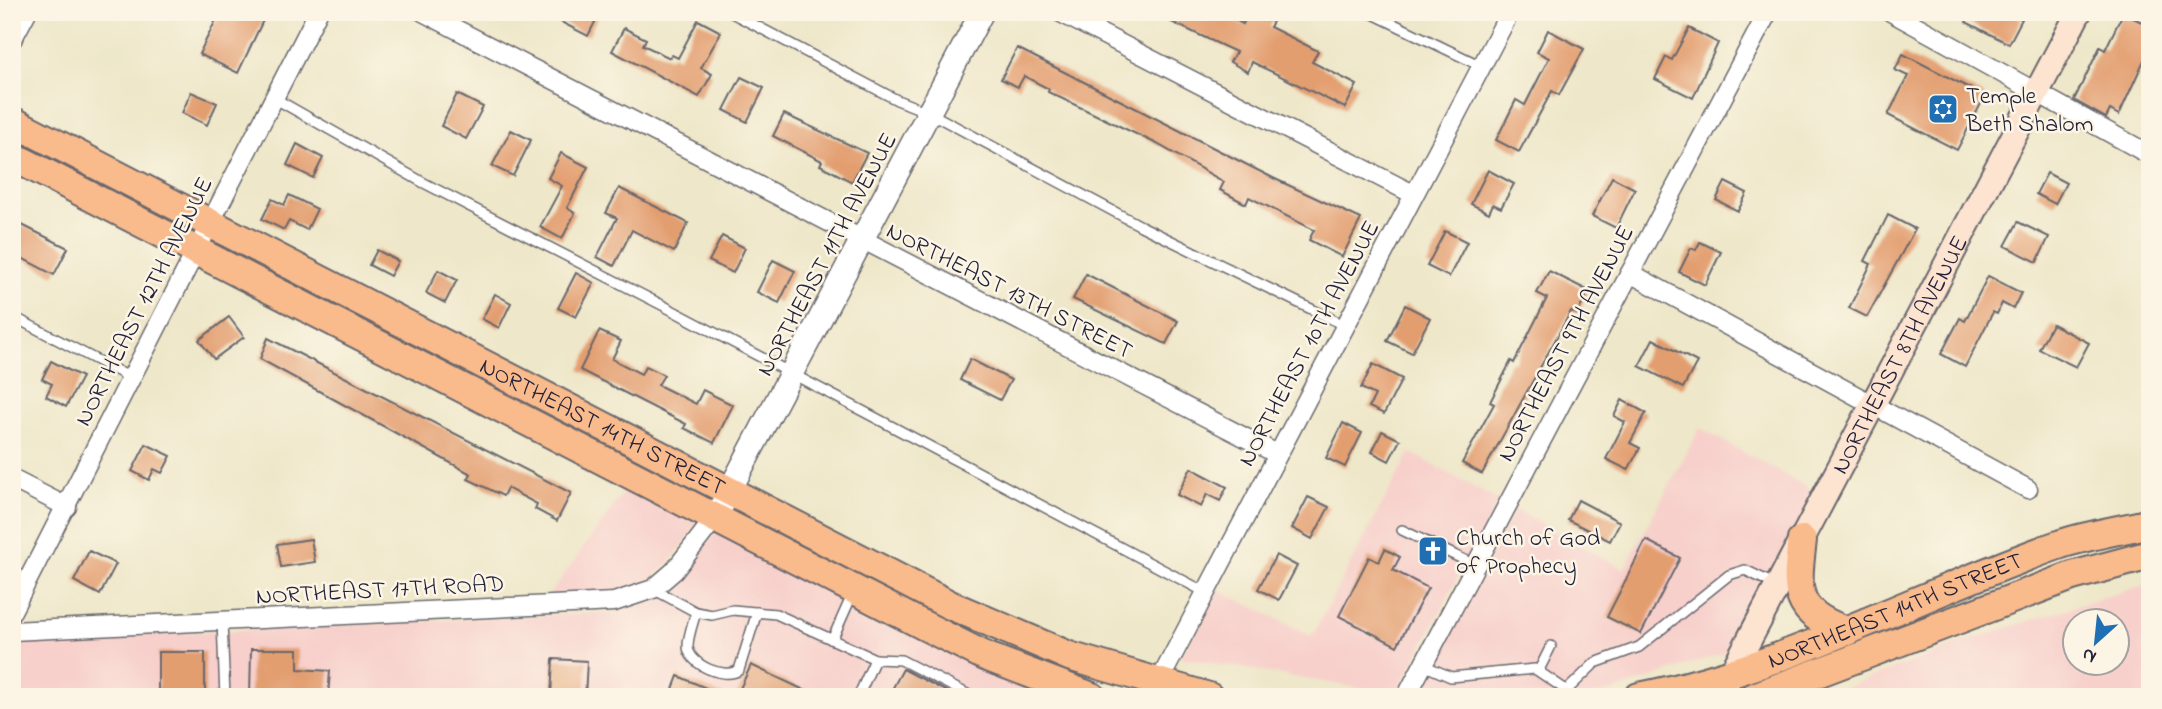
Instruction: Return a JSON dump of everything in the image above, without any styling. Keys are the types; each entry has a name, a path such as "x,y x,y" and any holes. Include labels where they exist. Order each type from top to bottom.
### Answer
{"main road":[{"name":"NORTHEAST 8TH AVENUE","path":"1725,685 2079,12"},
{"name":"NORTHEAST 14TH STREET","path":"12,121 729,492 997,627 1154,690 1209,697"},
{"name":"NORTHEAST 14TH STREET","path":"12,156 985,656 1092,697"},
{"name":"NORTHEAST 14TH STREET","path":"1639,697 1725,685 1847,631 2063,544 2150,523"},
{"path":"1802,540 1797,586 1801,598 1818,619 1847,631"},
{"name":"NORTHEAST 14TH STREET","path":"1754,697 2072,576 2150,555"}],"street":[{"path":"12,40 27,12"},
{"name":"NORTHEAST 12TH AVENUE","path":"12,611 318,12"},
{"name":"NORTHEAST 13TH STREET","path":"423,12 863,243 1277,454"},
{"name":"NORTHEAST 11TH AVENUE","path":"715,518 863,243 982,12"},
{"path":"1059,12 1413,194"},
{"name":"NORTHEAST 10TH AVENUE","path":"1154,690 1510,12"},
{"name":"NORTHEAST 9TH AVENUE","path":"1406,697 1768,12"},
{"path":"1891,12 2150,155"},
{"path":"1630,273 2028,489"},
{"path":"12,479 67,507"},
{"name":"NORTHEAST 17TH ROAD","path":"12,631 614,602 653,589 674,571 715,518"}],"lane":[{"path":"730,12 897,100 930,113 1141,226 1344,325"},
{"path":"1369,12 1481,66"},
{"path":"274,98 424,183 1205,592"},
{"path":"12,316 131,378"},
{"path":"1402,530 1475,565"},
{"path":"1422,665 1451,677 1539,670 1563,693 1595,663 1639,647 1729,575 1745,570 1778,586"},
{"path":"653,589 695,612 712,615 733,611 776,614 874,659 901,660 973,697"},
{"path":"832,640 854,590"},
{"path":"695,612 688,648 691,656 697,663 724,674 738,670 757,612"},
{"path":"222,621 225,697"},
{"path":"1539,670 1551,646"},
{"path":"858,697 874,659"}],"shaded area":[{"path":"1700,428 1817,493 1734,649 1615,691 1587,696 1419,692 1515,509 1624,569"},
{"path":"1410,452 1499,501 1398,691 1371,690 1181,658 1217,589 1312,636"},
{"path":"629,485 700,522 668,564 650,580 613,592 549,595"},
{"path":"717,531 1051,697 12,697 12,641 613,612 659,597 681,577"},
{"path":"2150,583 2150,697 1821,697 1965,641 2060,611 2060,678 2130,678 2130,608 2070,608"}],"building":[{"path":"220,12 267,12 238,73 199,54"},
{"path":"566,12 600,12 588,36 561,22"},
{"path":"1150,12 1220,12 1243,24 1248,12 1278,12 1270,27 1318,51 1312,62 1357,85 1345,108 1252,62 1248,72 1230,62 1236,52"},
{"path":"1971,12 2008,12 2022,19 2009,44 1966,22"},
{"path":"2123,13 2150,26 2150,47 2119,115 2110,110 2106,118 2074,100 2100,47 2105,50"},
{"path":"698,20 721,32 701,68 712,74 699,97 612,51 624,28 646,39 643,45 670,58 672,55 678,58"},
{"path":"1689,28 1718,43 1693,98 1655,79 1666,57 1672,60"},
{"path":"1548,30 1584,49 1559,95 1552,91 1519,152 1496,140 1516,100 1525,105 1549,58 1537,52"},
{"path":"1017,48 1273,178 1361,219 1342,257 1309,240 1314,230 1249,197 1246,204 1220,190 1224,182 1157,144 1048,92 1049,89 1024,76 1018,87 1001,79"},
{"path":"1903,54 1985,96 1957,150 1888,115 1908,76 1895,70"},
{"path":"741,77 764,88 747,122 724,110"},
{"path":"191,92 217,103 207,125 182,113"},
{"path":"457,94 483,107 466,139 441,126"},
{"path":"784,114 867,153 852,182 820,165 822,161 773,136"},
{"path":"511,130 531,140 513,176 492,166"},
{"path":"297,144 323,158 313,178 287,165"},
{"path":"561,153 588,167 567,208 575,213 562,239 540,227 562,186 548,178"},
{"path":"1488,170 1514,184 1501,208 1493,204 1489,213 1471,204"},
{"path":"2047,173 2066,183 2055,204 2036,194"},
{"path":"1612,177 1635,189 1616,228 1592,216"},
{"path":"1725,182 1747,193 1738,211 1716,200"},
{"path":"619,188 688,223 674,252 632,230 614,266 597,257 617,218 606,213"},
{"path":"289,195 317,209 307,230 289,221 284,230 262,219 272,199 284,205"},
{"path":"1888,215 1915,229 1867,317 1849,308 1871,264 1865,261"},
{"path":"12,220 68,248 54,275 12,253"},
{"path":"2018,222 2049,237 2037,262 2005,246"},
{"path":"1445,231 1467,242 1449,277 1427,266"},
{"path":"722,236 745,248 733,273 709,261"},
{"path":"1700,242 1721,252 1705,285 1679,272 1691,248 1696,250"},
{"path":"377,250 398,261 390,276 369,265"},
{"path":"773,260 795,271 779,303 757,292"},
{"path":"438,270 457,280 445,303 426,293"},
{"path":"1549,271 1589,291 1577,314 1571,311 1482,474 1462,463 1494,404 1490,402 1511,361 1514,363 1547,298 1537,293"},
{"path":"576,273 594,283 576,317 558,308"},
{"path":"1086,274 1178,321 1166,344 1073,299"},
{"path":"1988,276 2021,293 2013,309 2002,303 1997,314 1993,312 1965,367 1941,354 1960,318 1965,321"},
{"path":"495,294 511,303 499,328 482,319"},
{"path":"1405,305 1430,318 1412,353 1387,341"},
{"path":"229,317 244,337 214,359 199,340"},
{"path":"2052,324 2089,343 2076,367 2039,349"},
{"path":"599,331 621,341 612,359 641,374 646,366 664,375 658,385 696,404 703,390 733,405 714,443 684,428 686,424 580,370"},
{"path":"268,338 571,493 557,521 535,509 537,504 507,488 503,496 468,479 471,474 260,359"},
{"path":"1653,339 1697,362 1683,388 1639,366"},
{"path":"970,359 1011,380 1000,400 960,380"},
{"path":"51,361 82,377 66,407 46,396 52,384 42,379"},
{"path":"1373,364 1402,379 1384,414 1369,407 1375,395 1361,388"},
{"path":"1622,400 1646,413 1630,443 1640,448 1628,470 1606,459 1625,422 1614,416"},
{"path":"1343,423 1362,433 1345,467 1326,458"},
{"path":"1382,431 1400,440 1389,461 1372,452"},
{"path":"146,444 171,456 162,473 154,469 149,480 132,471"},
{"path":"1191,468 1227,487 1220,501 1207,494 1201,507 1177,495"},
{"path":"1308,497 1329,507 1312,539 1292,528"},
{"path":"1578,500 1620,522 1610,541 1568,520"},
{"path":"311,539 315,562 281,567 277,544"},
{"path":"1646,540 1680,558 1641,634 1607,617"},
{"path":"1385,549 1400,557 1393,570 1428,588 1397,646 1339,616 1369,557 1379,562"},
{"path":"89,551 116,564 100,595 74,581"},
{"path":"1276,555 1297,566 1279,600 1258,589"},
{"path":"251,649 298,649 298,669 330,671 328,697 250,697"},
{"path":"158,652 205,652 205,697 158,697"},
{"path":"553,659 587,661 585,697 551,697"},
{"path":"751,665 819,697 736,697"},
{"path":"903,669 957,697 888,697"},
{"path":"678,676 727,697 670,697"}],"place":[{"name":"Temple Beth Shalom","path":"1943,109"},
{"name":"Church of God of Prophecy","path":"1433,551"}]}
